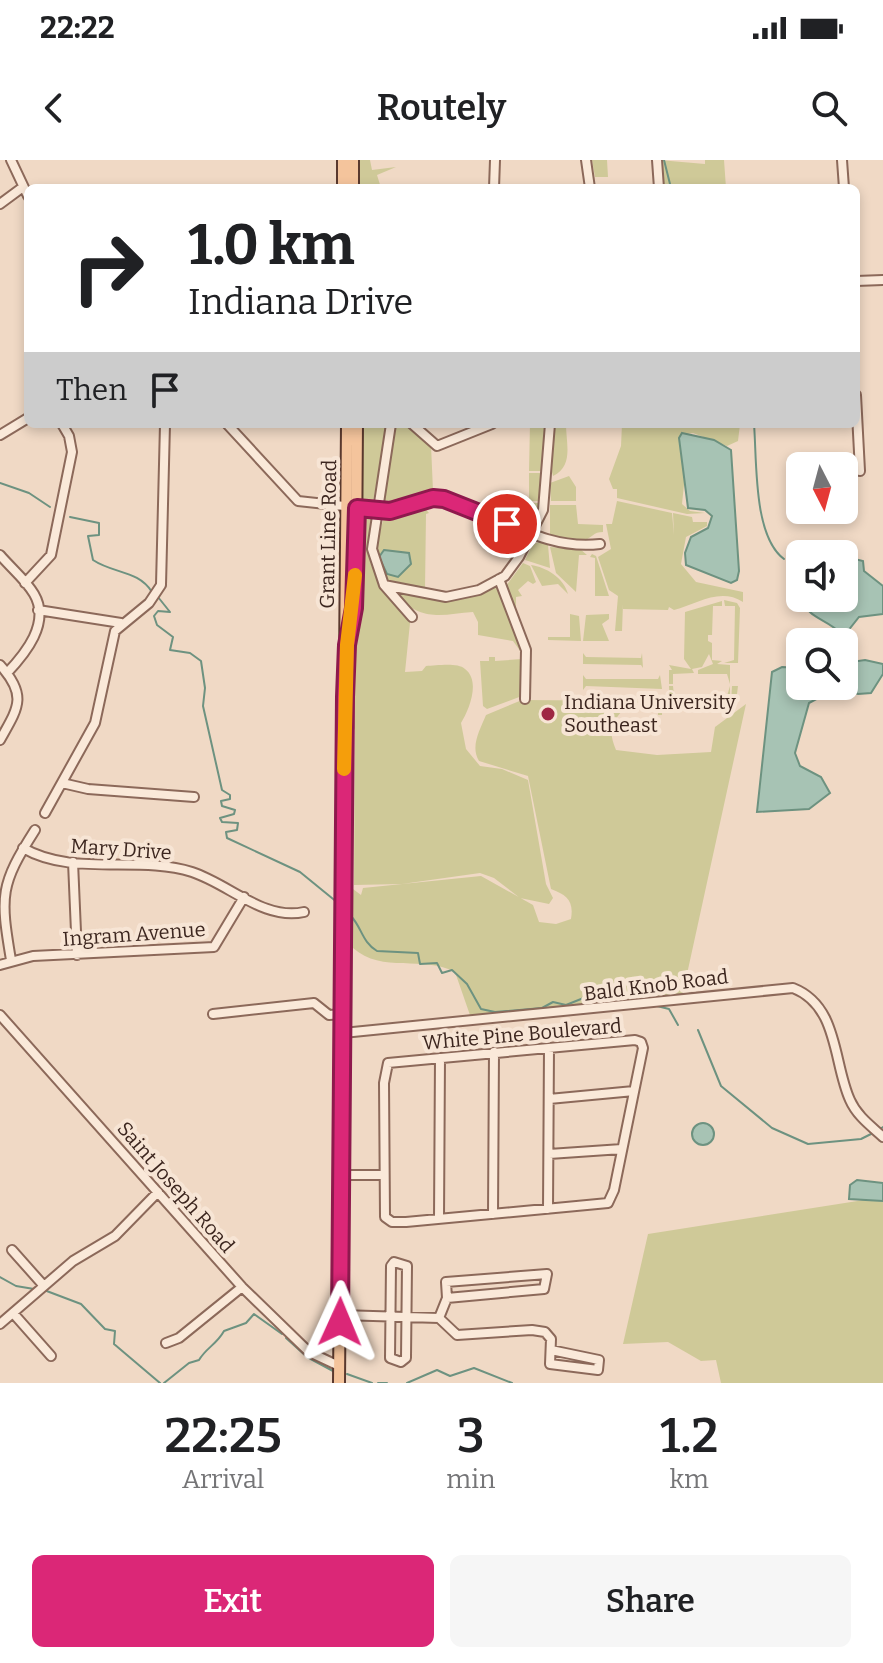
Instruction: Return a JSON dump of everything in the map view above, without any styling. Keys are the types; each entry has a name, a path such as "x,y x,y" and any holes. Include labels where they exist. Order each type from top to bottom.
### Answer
{"main road":[{"path":"343,160 343,184"},
{"path":"353,160 353,184"},
{"name":"Grant Line Road","path":"339,1383 347,645 354,608 347,428"},
{"name":"Grant Line Road","path":"352,508 357,428"}],"street":[{"path":"0,204 23,187 11,160"},
{"path":"494,184 495,160"},
{"path":"586,160 589,184"},
{"path":"657,160 659,184"},
{"path":"842,160 844,184"},
{"path":"860,281 883,280"},
{"path":"1,436 24,421"},
{"path":"25,583 45,565 53,549 72,452 64,428"},
{"path":"45,813 95,723 111,642 121,623 149,603 163,579 165,428"},
{"path":"231,428 292,497 314,505 378,511 394,510 433,498 444,499 561,545 600,544"},
{"path":"390,428 372,555 384,585 412,617"},
{"path":"417,428 437,446 482,428"},
{"path":"384,585 432,597 467,594 499,579 514,565 543,510 550,428"},
{"path":"858,428 860,471"},
{"path":"0,555 36,597 38,610 31,647 7,673"},
{"path":"499,579 526,650 525,699"},
{"path":"38,610 121,623"},
{"path":"0,665 15,686 19,703 0,740"},
{"path":"62,783 88,789 194,797"},
{"path":"11,960 0,897 35,830"},
{"name":"Mary Drive","path":"23,848 45,859 190,872 281,915 304,912"},
{"path":"73,862 77,955"},
{"name":"Ingram Avenue","path":"0,965 11,960 214,947 244,897"},
{"name":"Bald Knob Road","path":"343,1033 793,988 812,1001 825,1018 836,1044 851,1103 883,1137"},
{"path":"213,1014 314,1003 329,1015 343,1014"},
{"name":"Saint Joseph Road","path":"0,1015 242,1287 309,1352 339,1366"},
{"name":"White Pine Boulevard","path":"439,1218 396,1222 388,1220 383,1208 386,1065 638,1040 643,1048 612,1197 608,1203 548,1209"},
{"path":"440,1058 439,1218 548,1209 549,1048"},
{"path":"493,1214 494,1052"},
{"path":"549,1099 634,1091"},
{"path":"549,1154 622,1149"},
{"path":"342,1175 383,1175"},
{"path":"0,1324 73,1261 115,1236 158,1192"},
{"path":"12,1250 41,1289"},
{"path":"403,1262 407,1266 407,1316 406,1358 394,1362 390,1358 391,1266 403,1262"},
{"path":"439,1318 447,1298 446,1282 547,1274 544,1289 447,1298"},
{"path":"166,1343 179,1338 242,1287"},
{"path":"13,1313 51,1356"},
{"path":"340,1315 439,1318 457,1335 539,1330 549,1335 550,1364 598,1370 599,1360 551,1350"}],"shaded area":[{"path":"358,160 370,160 372,170 396,167 377,175 380,184 358,184"},
{"path":"592,160 607,160 608,177 595,177"},
{"path":"659,160 705,164 705,160 724,160 726,184 661,184"},
{"path":"361,428 387,428 372,506 364,505 361,500"},
{"path":"394,428 412,428 431,445 433,491 430,495 395,508 386,507 383,498"},
{"path":"530,428 546,428 542,471 529,471"},
{"path":"554,428 566,428 564,466 553,476 550,464"},
{"path":"622,428 740,428 738,441 727,446 693,433 680,435 685,475 682,504 690,511 705,513 687,514 617,498 617,489 613,489 609,479 621,446"},
{"path":"682,433 714,440 731,450 739,571 737,580 731,583 686,565 685,553 691,537 708,528 712,516 705,510 688,508 679,438"},
{"path":"529,473 542,473 540,501 529,501"},
{"path":"569,476 576,487 576,501 551,501 550,483"},
{"path":"617,501 672,513 674,535 673,513 692,517 693,522 707,522 707,526 686,537 681,564 696,582 743,592 743,602 717,596 674,610 669,607 668,610 623,609 623,604 622,631 615,631 618,596 609,590 598,557 611,549 606,524 612,524"},
{"path":"529,503 539,503 534,519 525,524 511,522 513,518 529,518"},
{"path":"422,505 429,513 426,514 425,589 429,591 387,581 375,551 384,517"},
{"path":"550,505 576,505 578,524 603,525 603,532 576,542 550,536"},
{"path":"367,515 373,518 369,551 372,566 381,584 410,623 405,672 441,665 465,669 470,674 473,688 461,723 466,749 480,766 502,769 528,780 546,884 553,898 549,904 520,898 494,878 480,873 402,884 354,885 352,662 361,587 361,521"},
{"path":"540,542 548,545 550,568 525,560 533,544"},
{"path":"550,547 580,549 587,555 579,555 576,592 556,573"},
{"path":"384,550 409,553 411,564 398,577 387,574 379,557"},
{"path":"592,554 596,556 609,596 595,596 595,558 590,557"},
{"path":"858,560 863,561 864,571 883,586 883,614 859,617 850,628 835,628 810,612 858,612"},
{"path":"523,563 530,566 536,582 528,581 518,590 522,596 516,597 516,611 506,586"},
{"path":"531,565 554,574 568,594 558,584 542,586"},
{"path":"494,586 499,588 521,652 513,641 478,635 478,622 473,612 434,615 406,605 396,596 400,591 436,599 459,599"},
{"path":"724,600 737,603 740,608 738,663 724,663 734,660 735,606 725,606"},
{"path":"722,601 722,606 713,606 712,635 708,635 708,641 712,643 712,660 722,661 717,664 730,665 730,684 727,674 698,674 698,670 713,664 709,654 702,667 692,669 694,673 673,674 673,684 669,684 669,670 672,670 669,665 691,669 684,659 685,612"},
{"path":"570,614 579,616 581,641 548,640 548,637 570,637"},
{"path":"609,614 609,619 602,624 609,641 583,641 586,615"},
{"path":"583,653 586,657 641,658 642,653 643,668 641,665 583,664"},
{"path":"489,657 495,657 495,661 522,659 522,696 487,709 483,706 480,661 489,661"},
{"path":"858,661 883,664 883,674 871,693 858,694"},
{"path":"786,667 786,700 815,700 809,703 795,753 800,766 821,777 830,793 809,809 757,812 772,672"},
{"path":"583,675 586,679 658,679 660,675 662,689 586,686 583,690"},
{"path":"669,686 673,686 674,696 727,696 730,686 730,703 726,704 731,704 732,686 738,686 736,702 728,709 724,708 724,703 670,703"},
{"path":"659,697 662,698 662,715 658,715 658,703 629,703 619,714 612,730 616,750 657,755 711,752 715,727 746,704 682,997 471,1018 455,972 430,965 377,960 353,948 353,889 361,895 363,888 481,876 533,905 539,922 556,924 571,919 568,900 551,889 528,776 479,761 475,750 479,732 486,715 522,700 658,701"},
{"path":"703,1123 711,1126 714,1134 711,1142 703,1145 695,1142 692,1134 695,1126"},
{"path":"857,1180 883,1183 883,1201 849,1199 850,1185"},
{"path":"883,1197 883,1383 721,1383 716,1360 701,1361 668,1342 623,1344 648,1234"}],"waterway":[{"path":"664,160 670,184"},
{"path":"754,428 762,516 774,548 784,559"},
{"path":"0,483 29,493 50,507"},
{"path":"70,517 99,523 99,535 88,536 93,560 133,576 152,592"},
{"path":"158,597 170,612 158,611 154,616 157,625 173,637 170,650 190,653 201,661 205,688 203,706 222,790 230,795 230,799 221,801 222,806 235,810 234,814 220,818 222,822 238,823 237,830 226,832 227,838 300,872 338,903"},
{"path":"351,916 368,943 377,951 418,953 420,964 437,963 442,973 452,970 467,984 481,1009 495,1012 542,1008 553,1002 566,1005 596,993 630,998 647,991 652,998"},
{"path":"657,1006 669,1009 678,1025"},
{"path":"698,1030 721,1086 772,1128 808,1144 861,1139 875,1132"},
{"path":"0,1277 16,1286 34,1289"},
{"path":"44,1290 81,1304 105,1329 115,1331 114,1344 160,1383"},
{"path":"164,1383 189,1363 199,1360 224,1331 246,1323 254,1314 282,1334"},
{"path":"286,1338 307,1357 333,1371"},
{"path":"407,1383 437,1370 450,1376 474,1368 512,1383"},
{"path":"347,1374 372,1383"},
{"path":"378,1383 387,1383"}],"slow traffic":[{"path":"344,769 347,645 354,608 355,575"}],"place":[{"name":"Indiana University Southeast","path":"548,714"}],"route":[{"path":"340,1322 345,697 347,645 354,608 357,508 390,511 433,498 444,499 507,524"}]}
